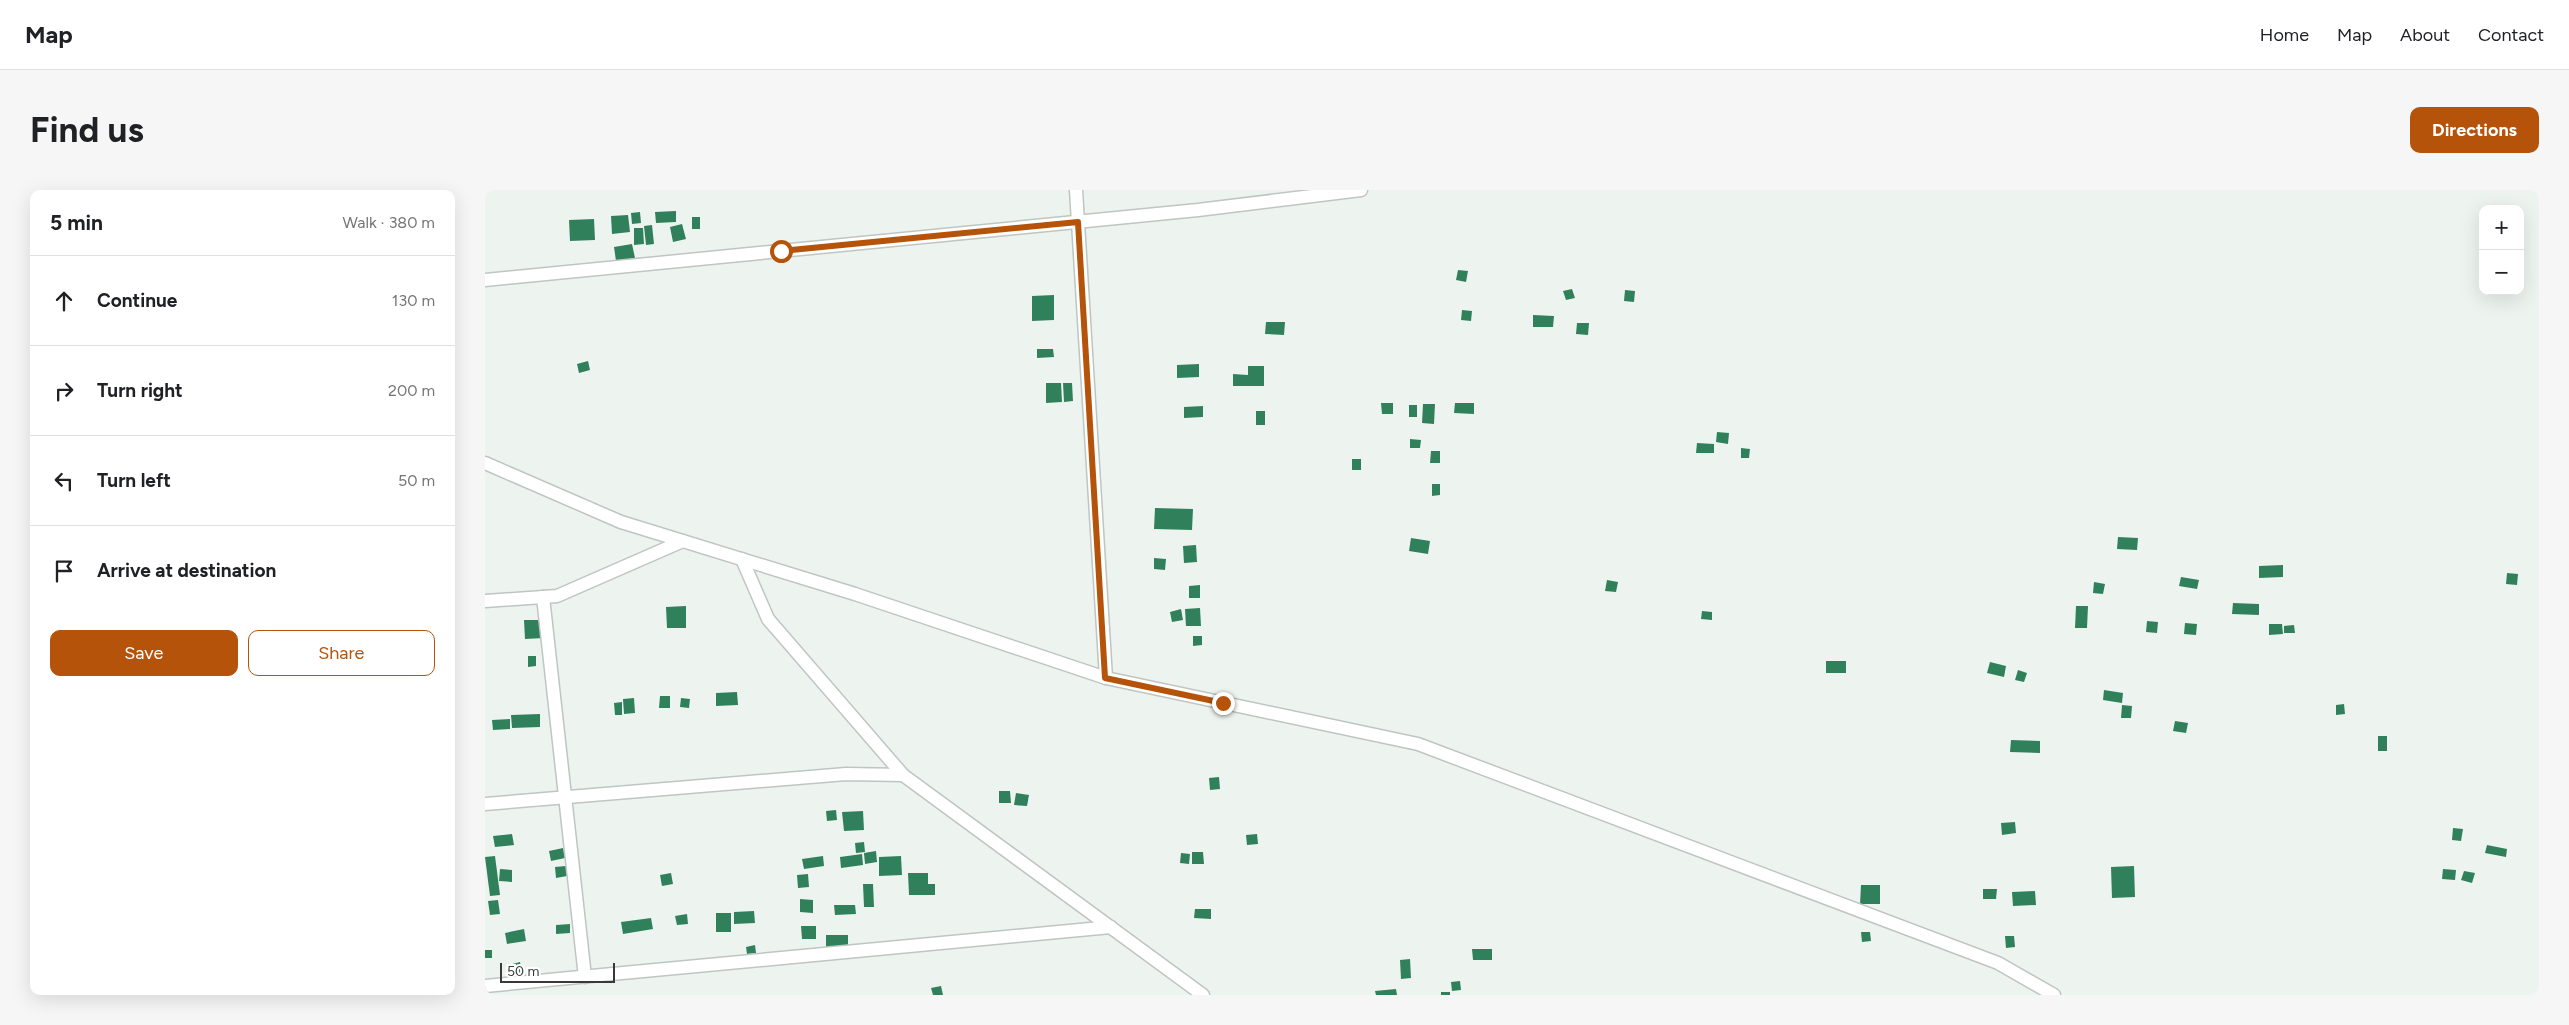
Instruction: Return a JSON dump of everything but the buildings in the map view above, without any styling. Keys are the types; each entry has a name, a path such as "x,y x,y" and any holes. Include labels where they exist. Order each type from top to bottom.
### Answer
{"street":[{"path":"1076,190 1105,678"},
{"path":"485,280 1078,222 1361,190"},
{"path":"485,463 621,522 855,594 1105,678 1418,744 1999,963 2054,995"},
{"path":"485,601 557,596 683,541"},
{"path":"742,559 768,619 903,775 1203,995"},
{"path":"543,597 585,976"},
{"path":"485,804 846,774 903,775"},
{"path":"485,986 1111,927"}],"route":[{"path":"781,251 1078,222 1105,678 1223,703"}]}
